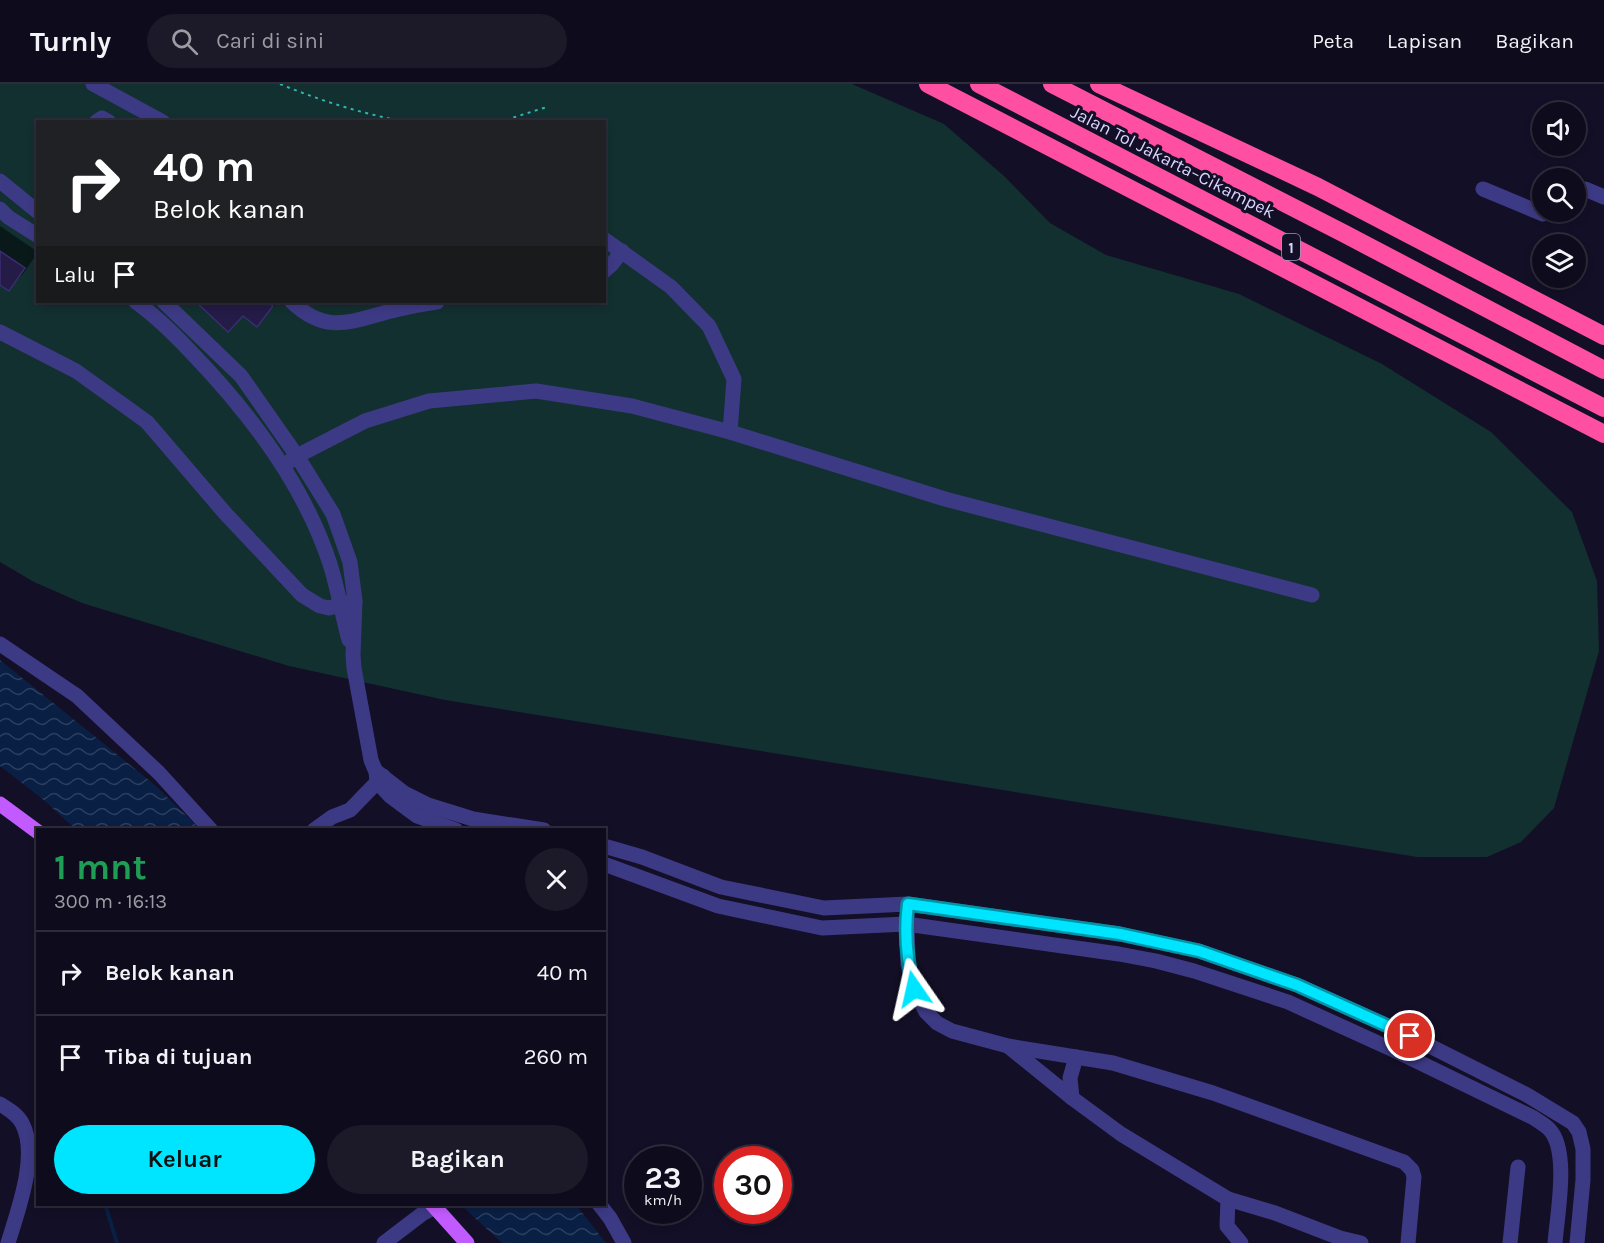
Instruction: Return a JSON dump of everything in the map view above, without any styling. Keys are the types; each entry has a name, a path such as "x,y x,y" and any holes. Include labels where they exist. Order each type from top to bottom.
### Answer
{"highway":[{"name":"1","path":"928,84 1604,434"},
{"name":"Jalan Tol Jakarta–Cikampek","path":"979,84 1604,408"},
{"name":"Jalan Tol Jakarta–Cikampek","path":"1052,84 1604,370"},
{"path":"1099,84 1318,187 1604,336"}],"main road":[{"path":"0,804 36,831"},
{"path":"433,1206 467,1243"}],"street":[{"path":"93,84 159,120"},
{"path":"0,181 36,210"},
{"path":"1483,189 1532,209"},
{"path":"1586,189 1604,197"},
{"path":"0,209 8,217 36,235"},
{"path":"606,240 671,287 709,326 734,379 730,432"},
{"path":"606,269 622,250"},
{"path":"137,303 154,315 223,386 283,466 310,516 330,565 377,772 390,796 417,816 450,828"},
{"path":"165,303 241,376 297,456 333,514 350,562 355,601 352,655"},
{"path":"293,303 316,320 335,324 431,303"},
{"path":"386,303 406,307"},
{"path":"0,332 76,370 147,422 224,512 302,595 320,606 329,608 355,601"},
{"path":"283,466 297,456 365,421 429,402 536,391 632,406 730,432 945,499 1312,595"},
{"path":"0,644 77,696 159,773 209,828"},
{"path":"317,828 332,817 350,810 377,772"},
{"path":"377,772 404,793 428,805 473,819 531,828"},
{"path":"606,847 642,857 721,887 824,908 908,904 1120,934 1199,951 1297,985 1410,1036 1527,1095 1573,1123 1583,1149 1583,1180 1577,1243"},
{"path":"606,865 718,906 822,928 906,924 1156,961 1288,1002 1400,1053 1534,1118 1550,1129 1560,1154 1561,1174 1555,1243"},
{"path":"908,904 906,924 908,966 914,989 926,1012 937,1023 952,1031 1008,1046 1113,1063 1214,1094 1404,1162 1412,1170 1414,1177 1408,1243"},
{"path":"1400,1053 1410,1036"},
{"path":"1008,1046 1121,1134 1227,1199 1275,1213 1342,1241 1361,1243"},
{"path":"1072,1098 1070,1078 1076,1057"},
{"path":"0,1104 21,1121 26,1134 28,1150 27,1169 8,1243"},
{"path":"1510,1243 1518,1167"},
{"path":"1227,1199 1227,1226 1241,1243"},
{"path":"384,1243 433,1206"},
{"path":"601,1206 624,1243"}],"path":[{"path":"280,84 314,98 396,120"},
{"path":"505,120 547,106"}],"green space":[{"path":"0,84 852,84 944,124 1004,176 1050,223 1106,255 1239,294 1382,364 1491,432 1572,512 1597,581 1599,651 1554,808 1521,842 1487,857 1417,857 445,700 289,666 82,603 34,582 0,562"}],"water":[{"path":"0,660 155,785 199,828 74,828 45,801 0,766"},
{"path":"462,1206 577,1206 606,1243 502,1243"}],"building":[{"path":"0,251 25,268 9,291 0,285"},
{"path":"197,303 270,303 273,306 257,327 243,316 228,332"}],"waterway":[{"path":"106,1206 117,1243"}],"route":[{"path":"914,989 908,966 906,924 908,904 1120,934 1199,951 1297,985 1410,1036"}]}
